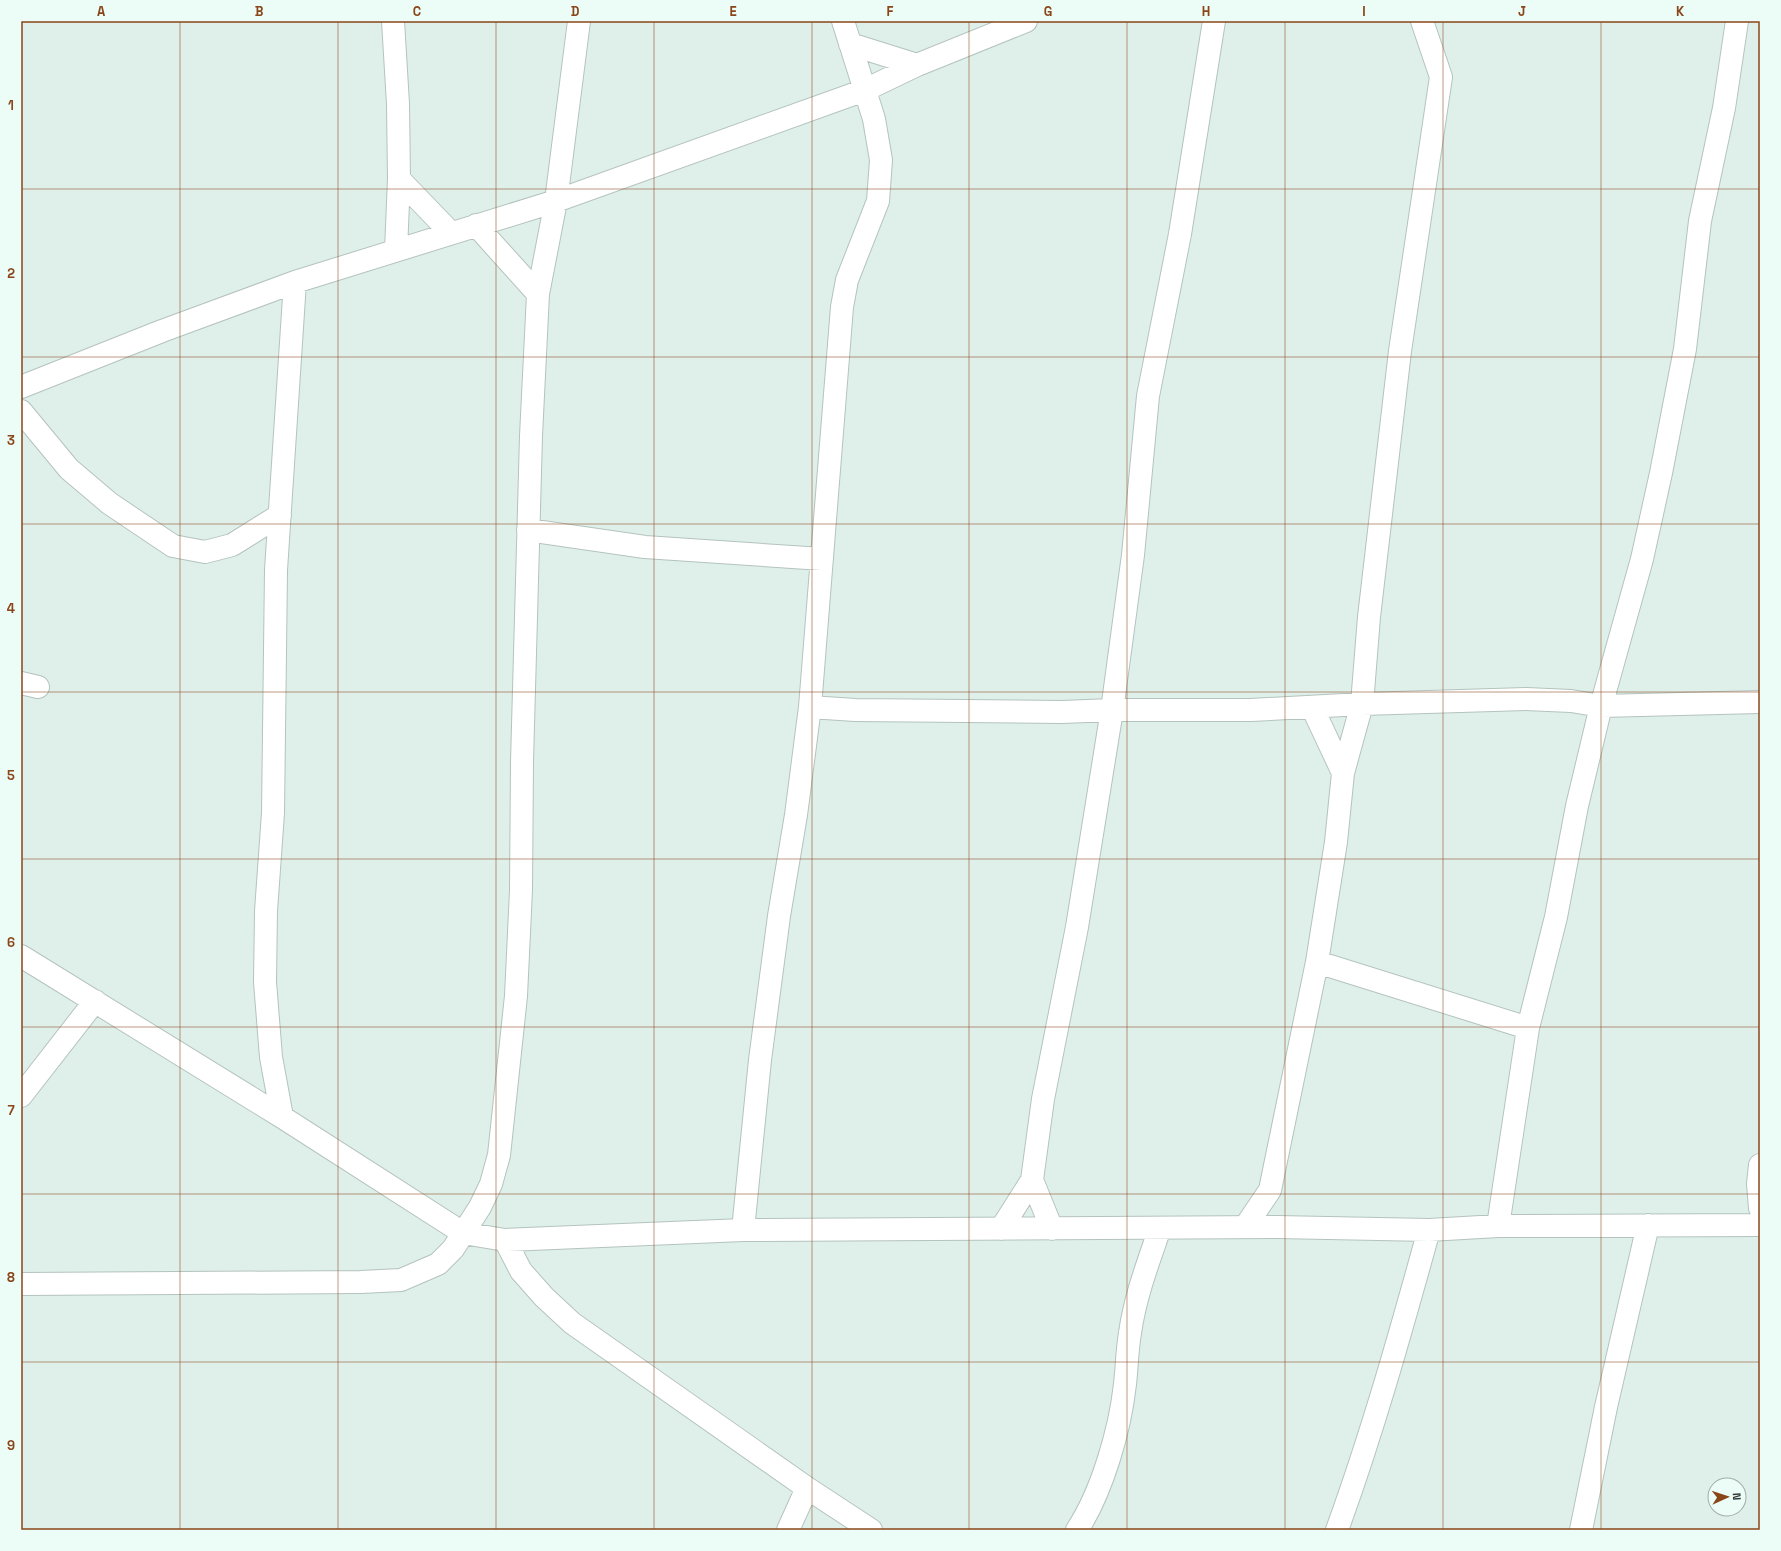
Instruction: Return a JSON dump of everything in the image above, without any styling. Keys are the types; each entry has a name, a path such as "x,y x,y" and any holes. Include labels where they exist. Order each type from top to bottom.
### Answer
{"street":[{"path":"393,21 398,104 399,179 396,250"},
{"path":"21,1284 361,1282 401,1280 438,1264 453,1249 480,1207 491,1184 499,1155 516,996 521,890 522,762 528,530 538,294 556,201 579,21"},
{"path":"743,1230 760,1060 779,916 796,815 810,707 842,307 846,280 878,201 881,160 874,119 843,21"},
{"path":"21,387 162,331 295,282 556,201 865,90 918,65 1026,21"},
{"path":"1002,1229 1032,1180 1043,1099 1077,927 1112,710 1133,555 1148,396 1180,234 1214,21"},
{"path":"1277,1227 1270,1190 1317,962 1336,842 1343,773 1362,704 1369,617 1400,351 1441,78 1422,21"},
{"path":"1498,1226 1528,1028 1556,917 1577,806 1601,706 1642,559 1661,473 1685,349 1700,222 1724,108 1737,21"},
{"path":"850,44 918,65"},
{"path":"399,179 451,233"},
{"path":"476,225 538,294"},
{"path":"282,1117 271,1057 265,982 266,911 273,813 276,570 295,282"},
{"path":"21,411 68,469 109,503 173,546 205,552 232,545 280,515"},
{"path":"528,530 645,548 822,559"},
{"path":"810,707 855,710 1018,713 1112,710 1251,710 1362,704 1526,699 1571,701 1601,706 1760,702"},
{"path":"1312,707 1343,773"},
{"path":"21,956 282,1117 463,1232 504,1240 743,1230 1245,1227 1428,1230 1498,1226 1760,1225"},
{"path":"1317,962 1528,1028"},
{"path":"21,1096 95,1001"},
{"path":"1760,1165 1758,1184 1760,1208"},
{"path":"1032,1180 1052,1229"},
{"path":"1245,1227 1270,1190"},
{"path":"1581,1530 1606,1407 1648,1225"},
{"path":"1077,1530 1083,1521 1103,1474 1113,1445 1125,1384 1130,1333 1134,1311 1142,1280 1160,1228"},
{"path":"1337,1530 1360,1465 1400,1335 1428,1230"},
{"path":"504,1240 521,1271 544,1297 572,1323 807,1488 871,1530"},
{"path":"788,1530 807,1488"}]}
